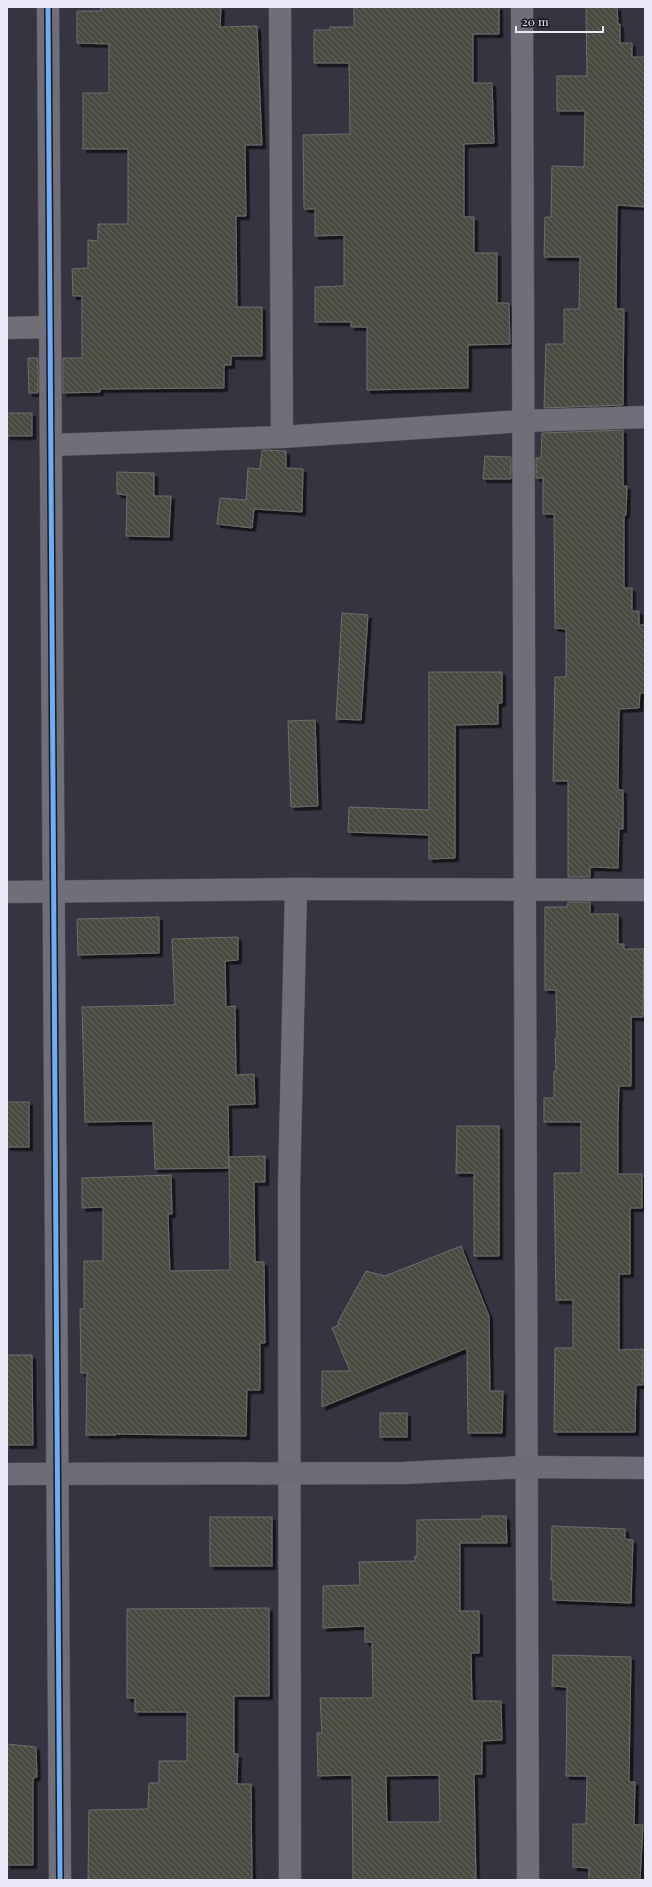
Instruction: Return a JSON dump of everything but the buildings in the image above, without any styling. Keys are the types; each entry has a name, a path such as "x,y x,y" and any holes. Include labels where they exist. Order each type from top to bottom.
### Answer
{"street":[{"path":"48,7 60,1880"},
{"path":"280,7 282,437"},
{"path":"522,7 528,1880"},
{"path":"7,328 50,326"},
{"path":"51,445 282,437 523,421 645,417"},
{"path":"7,892 524,888 645,890"},
{"path":"290,1880 289,1188 296,889"},
{"path":"7,1474 403,1472 526,1467 645,1468"}],"cycle path":[{"path":"48,7 60,1880"}]}
